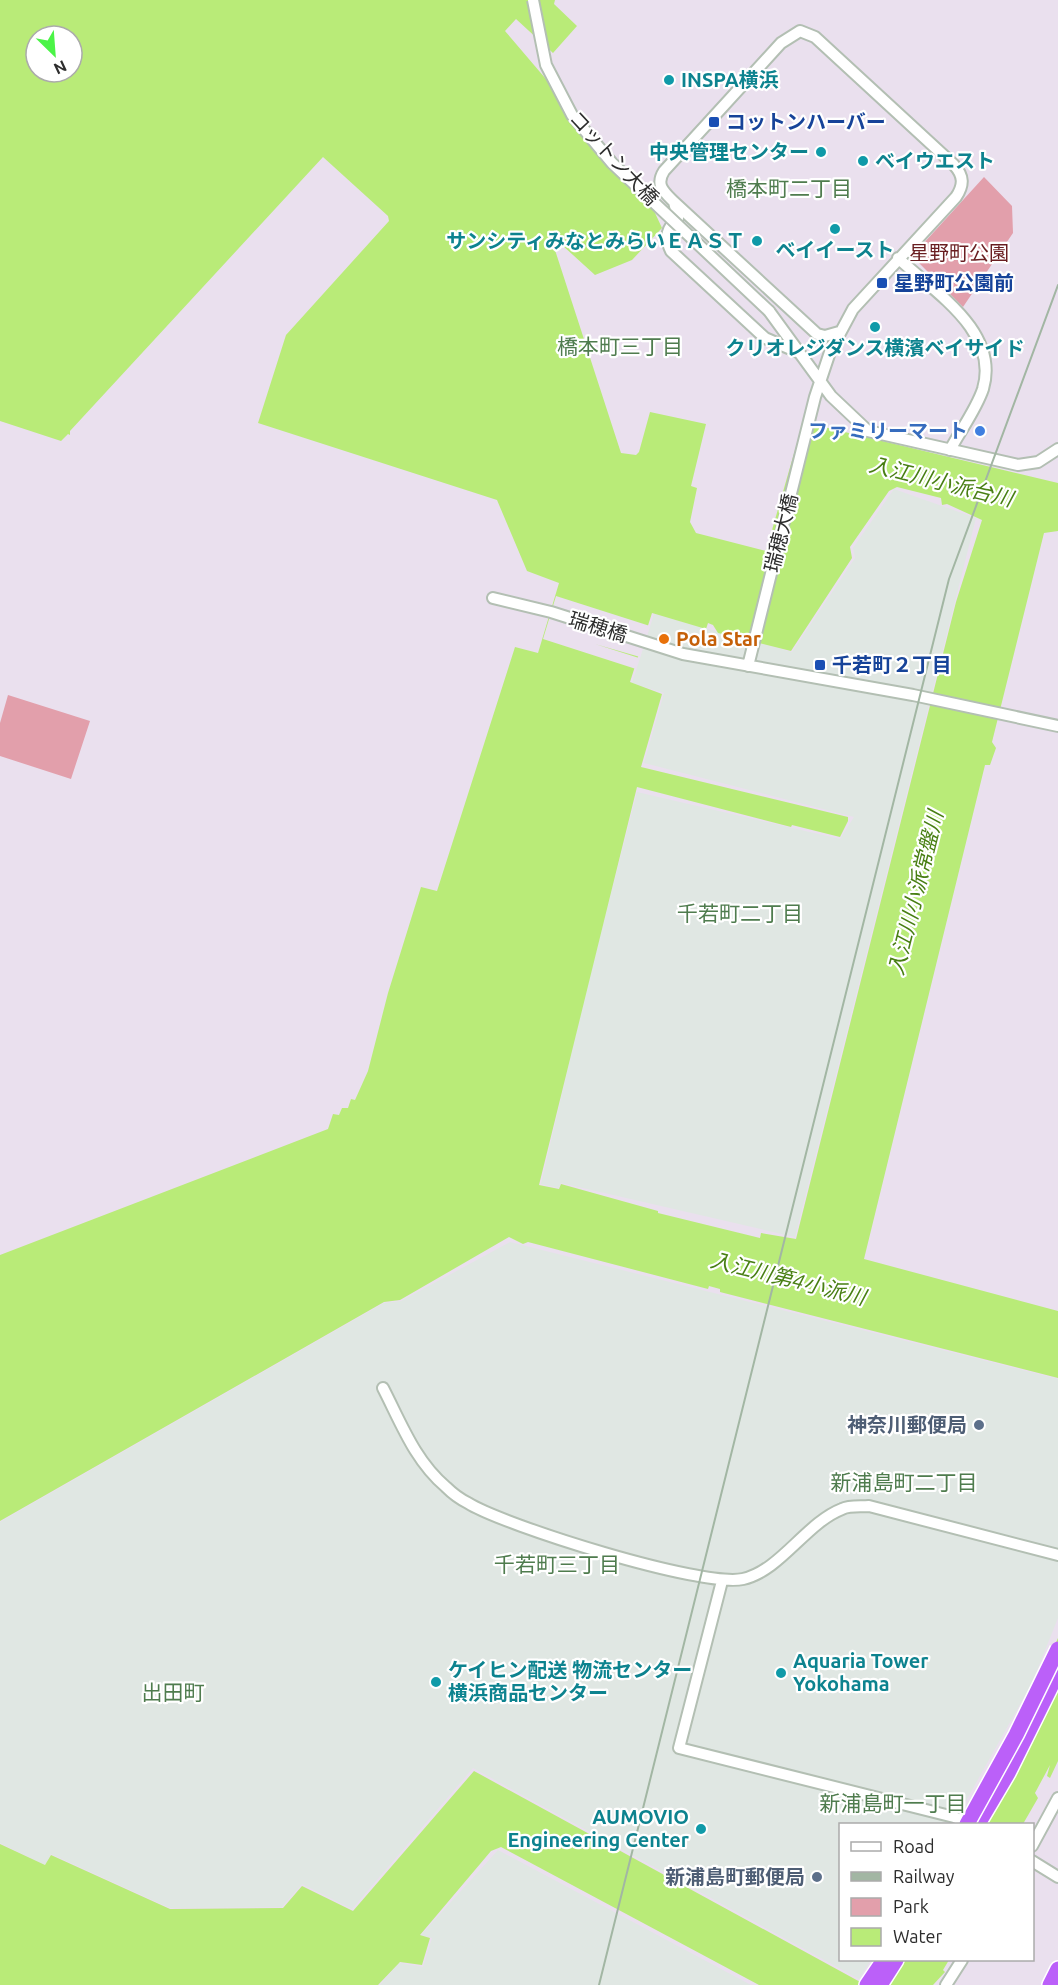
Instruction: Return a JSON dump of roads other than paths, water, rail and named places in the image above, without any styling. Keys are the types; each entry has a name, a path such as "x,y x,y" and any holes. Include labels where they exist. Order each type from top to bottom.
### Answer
{"highway":[{"path":"966,1823 1016,1735 1058,1649"},
{"path":"979,1823 1021,1749 1058,1672"},
{"path":"867,1985 883,1961"},
{"path":"880,1985 895,1961"},
{"path":"1050,1985 1058,1969"}],"street":[{"name":"コットン大橋","path":"533,0 546,64 572,115 612,163 770,311 803,354 819,380"},
{"path":"840,332 825,336 817,334 674,202 661,186 660,178 781,43 792,34 805,31 815,37 954,165 961,174 962,185 958,193 853,309 819,380 836,402 863,428 879,434 1018,465 1038,462 1058,449"},
{"path":"674,202 678,218"},
{"path":"693,219 678,218 669,226 667,243 671,251 765,338 803,354"},
{"path":"898,258 969,324 982,349 985,368 982,392 950,450"},
{"name":"瑞穂大橋","path":"748,666 819,380"},
{"name":"瑞穂橋","path":"493,598 551,612 683,654 934,700 1058,726"},
{"path":"383,1388 422,1463 445,1487 469,1504 527,1528 590,1548 722,1581 744,1579 765,1568 822,1520 844,1508 870,1506 1058,1555"},
{"path":"722,1581 679,1748 966,1823"},
{"path":"1034,1842 1058,1798"},
{"path":"1034,1862 1058,1876"},
{"path":"946,1985 961,1961"}],"water":[{"path":"0,0 555,0 554,4 577,26 553,53 516,19 505,31 649,200 662,228 632,260 595,275 562,245 555,250 621,453 636,455 639,452 650,412 706,424 691,486 697,488 690,522 696,533 766,551 803,422 1058,483 1058,531 1044,533 992,742 996,748 990,765 985,765 864,1259 1058,1311 1058,1378 720,1292 720,1289 709,1286 708,1289 528,1242 523,1244 509,1237 400,1300 384,1302 0,1521 0,1255 328,1129 333,1114 339,1115 342,1108 348,1108 351,1099 355,1100 368,1071 388,993 421,887 437,891 515,647 538,653 559,583 527,571 497,500 258,423 286,335 389,221 388,216 323,157 70,431 70,435 68,434 61,441 0,421","holes":["897,487 941,498 942,505 947,504 982,520 956,602 796,1239 761,1233 760,1238 658,1213 658,1211 561,1184 559,1189 539,1185 637,787 791,827 792,825 840,837 848,821 848,817 641,767 662,694 630,682 652,613 706,629 708,623 713,625 718,633 791,651 852,558 850,547 889,491"]},
{"path":"1058,1638 1058,1761 1050,1778 1047,1776 1050,1765 1035,1793 1038,1798 1024,1823 963,1823 1036,1686"},
{"path":"474,1771 862,1983 876,1961 948,1961 943,1970 945,1972 933,1985 759,1985 501,1847 491,1851 420,1935 430,1938 422,1965 400,1962 378,1985 0,1985 0,1844 45,1865 51,1855 170,1909 283,1908 302,1886 353,1911"}],"railway":[{"path":"599,1985 949,579 1058,285"}],"place":[{"name":"INSPA横浜","path":"669,80"},
{"name":"コットンハーバー","path":"714,122"},
{"name":"中央管理センター","path":"821,152"},
{"name":"ベイウエスト","path":"863,161"},
{"name":"ベイイースト","path":"835,229"},
{"name":"サンシティみなとみらいＥＡＳＴ","path":"757,241"},
{"name":"星野町公園前","path":"882,283"},
{"name":"クリオレジダンス横濱ベイサイド","path":"875,327"},
{"name":"ファミリーマート","path":"980,431"},
{"name":"Pola Star","path":"664,639"},
{"name":"千若町２丁目","path":"820,665"},
{"name":"神奈川郵便局","path":"979,1425"},
{"name":"Aquaria Tower Yokohama","path":"781,1673"},
{"name":"ケイヒン配送 物流センター 横浜商品センター","path":"436,1682"},
{"name":"AUMOVIO Engineering Center","path":"701,1829"},
{"name":"新浦島町郵便局","path":"817,1877"}],"district":[{"name":"橋本町二丁目","path":"789,189"},
{"name":"橋本町三丁目","path":"620,347"},
{"name":"千若町二丁目","path":"740,914"},
{"name":"新浦島町二丁目","path":"904,1483"},
{"name":"千若町三丁目","path":"557,1565"},
{"name":"出田町","path":"173,1693"},
{"name":"新浦島町一丁目","path":"893,1804"}],"park label":[{"name":"星野町公園","path":"959,253"}],"water label":[{"name":"入江川小派台川","path":"941,482"},
{"name":"入江川小派常盤川","path":"916,893"},
{"name":"入江川第4小派川","path":"788,1279"}]}
